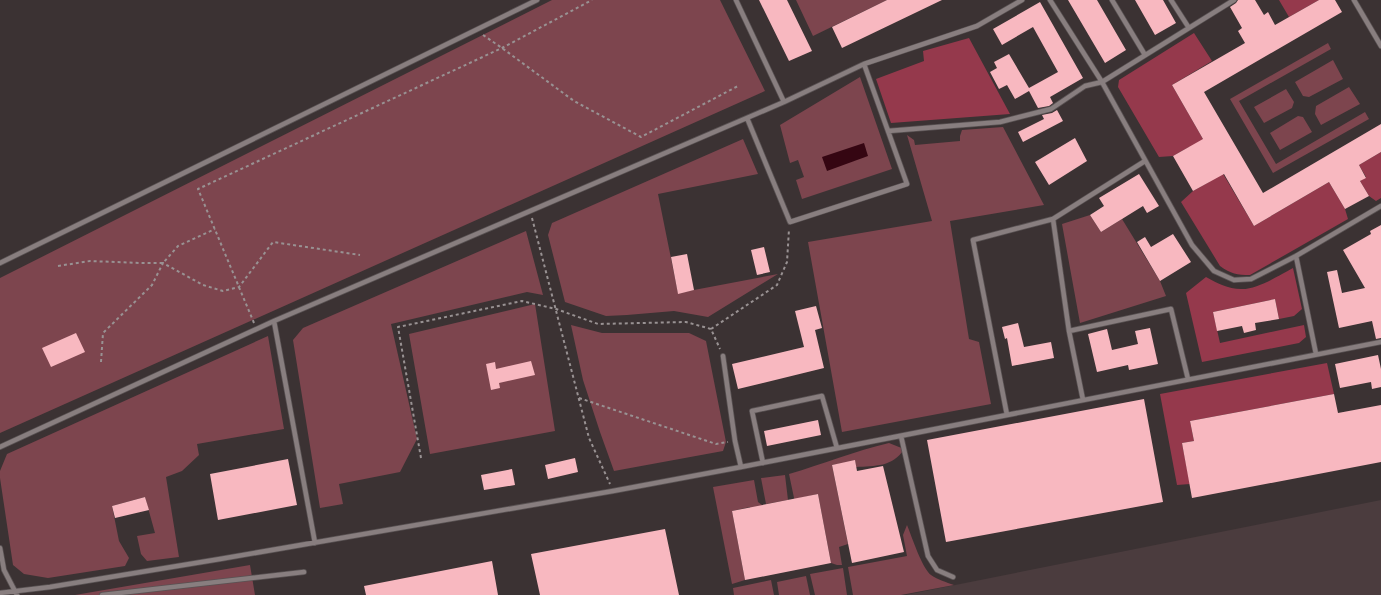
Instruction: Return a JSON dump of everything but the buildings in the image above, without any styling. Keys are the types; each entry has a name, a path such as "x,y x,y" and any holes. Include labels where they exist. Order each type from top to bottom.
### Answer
{"lane":[{"path":"0,263 537,0"},
{"path":"736,0 784,102"},
{"path":"0,447 274,322 784,102 864,64 977,26 1022,0"},
{"path":"1050,0 1102,82 1192,245 1214,271 1234,280 1251,279 1296,256 1381,206"},
{"path":"1112,0 1145,56"},
{"path":"1171,0 1189,28"},
{"path":"888,131 1000,122 1051,109 1085,86 1102,82 1234,0"},
{"path":"1354,0 1381,46"},
{"path":"747,118 790,222 907,184 864,64"},
{"path":"1006,415 973,240 1053,219 1145,161"},
{"path":"1053,219 1069,331 1083,400"},
{"path":"1296,256 1316,354"},
{"path":"1069,331 1171,309 1188,380"},
{"path":"274,322 315,543"},
{"path":"0,593 17,593 213,561 613,491 1381,342"},
{"path":"723,356 735,441 741,467"},
{"path":"763,463 752,412 822,396 837,448"},
{"path":"901,436 928,556 937,570 953,577"},
{"path":"0,548 4,570"},
{"path":"0,563 17,593"},
{"path":"102,595 304,572"}],"path":[{"path":"257,330 198,189 502,48 592,0"},
{"path":"475,30 574,101 641,137 738,86"},
{"path":"530,211 589,438 613,491"},
{"path":"421,458 398,327 522,301 556,309 598,324 686,322 711,329 778,285 787,262 790,222"},
{"path":"101,362 103,333 152,285 164,263 178,246 215,229"},
{"path":"58,266 90,261 140,264 164,263 203,285 223,291 239,287 274,242 360,255"},
{"path":"711,329 723,356"},
{"path":"579,398 716,444 735,441"}],"shaded area":[{"path":"552,0 720,0 765,91 0,433 0,278"},
{"path":"796,0 887,0 813,36"},
{"path":"1279,0 1319,0 1289,17"},
{"path":"1194,33 1212,61 1172,85 1207,146 1193,154 1189,147 1173,156 1159,157 1118,87 1119,80"},
{"path":"969,38 1010,114 891,123 876,79 924,61 923,51"},
{"path":"1328,43 1331,49 1239,101 1276,164 1365,112 1369,119 1273,173 1230,99"},
{"path":"1333,60 1343,79 1309,97 1303,96 1295,82"},
{"path":"860,77 892,169 802,199 796,180 804,177 798,160 790,163 780,125"},
{"path":"1349,87 1360,104 1321,125 1315,114 1316,106"},
{"path":"1286,89 1294,102 1292,108 1264,123 1254,107"},
{"path":"1298,116 1303,117 1312,132 1280,150 1270,133"},
{"path":"1003,127 1044,205 950,221 969,339 979,342 991,404 842,432 808,242 932,221 907,135 914,140 915,145 960,141 962,130"},
{"path":"743,139 758,174 658,194 678,293 778,274 708,317 674,311 606,316 565,302 548,235 552,223"},
{"path":"864,143 868,156 827,171 822,157"},
{"path":"1381,152 1381,198 1376,201 1369,196 1360,181 1366,177 1359,165"},
{"path":"1219,167 1254,226 1329,182 1345,209 1348,219 1250,275 1228,271 1220,266 1181,202 1193,191 1209,182"},
{"path":"1090,215 1101,232 1122,219 1160,281 1166,296 1080,323 1062,224"},
{"path":"526,231 543,295 527,292 391,324 417,439 400,472 339,484 343,504 320,508 293,340 303,328"},
{"path":"1293,268 1302,309 1294,316 1279,319 1275,299 1213,312 1220,343 1304,325 1306,337 1299,343 1202,362 1186,293 1206,277 1227,287 1247,289 1268,282"},
{"path":"535,304 555,431 430,454 409,334"},
{"path":"571,325 602,333 689,333 706,341 726,442 723,451 614,471 583,380"},
{"path":"268,336 284,429 197,444 199,455 182,471 166,477 179,557 147,561 141,554 137,536 155,533 145,497 112,506 119,541 129,558 125,566 48,578 24,574 13,565 0,478 0,471 7,454"},
{"path":"1327,363 1334,394 1190,421 1194,441 1182,443 1190,484 1177,485 1160,394"},
{"path":"889,443 904,449 900,455 889,462 877,466 863,467 856,467 855,461 832,465 848,544 839,547 842,565 831,563 818,494 800,498 802,536 789,474"},
{"path":"785,475 788,500 766,504 761,478"},
{"path":"754,480 758,502 762,505 769,542 758,544 750,507 732,511 745,580 732,584 713,487"},
{"path":"1381,500 1381,595 905,595"},
{"path":"907,525 924,566 931,575 954,585 901,595 853,595 848,567 907,556 903,535"},
{"path":"250,565 255,595 75,595"},
{"path":"843,568 847,595 815,595 810,574"},
{"path":"806,576 810,595 779,595 777,582"},
{"path":"771,580 774,595 734,595 733,588"}]}
